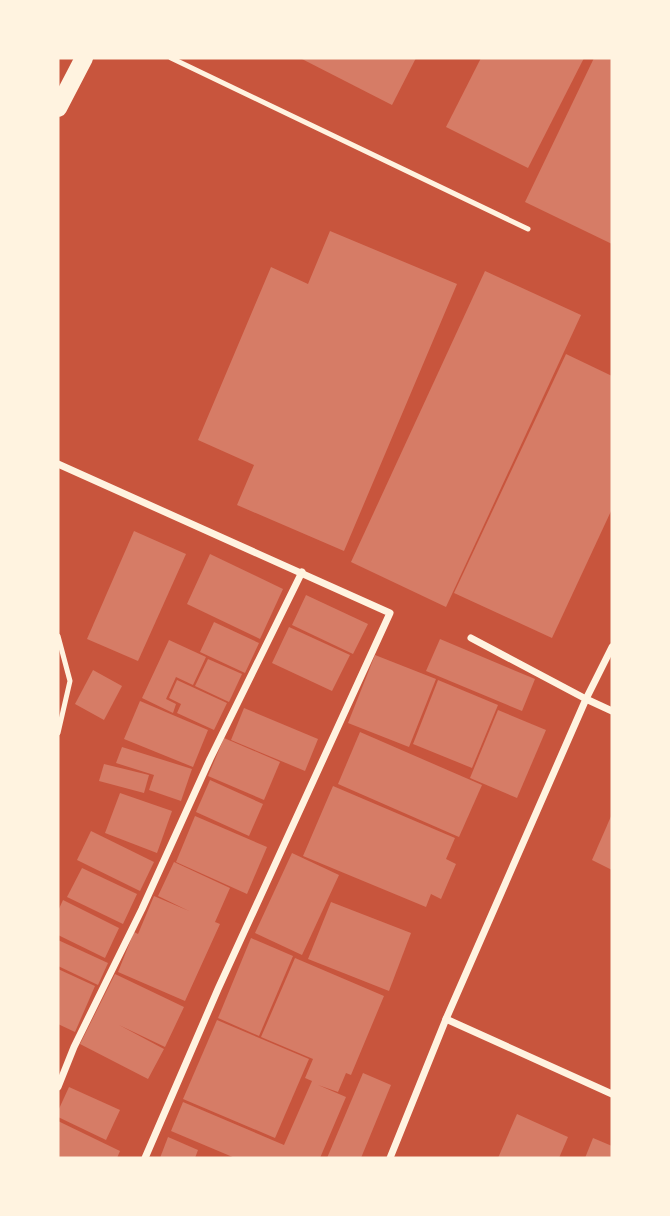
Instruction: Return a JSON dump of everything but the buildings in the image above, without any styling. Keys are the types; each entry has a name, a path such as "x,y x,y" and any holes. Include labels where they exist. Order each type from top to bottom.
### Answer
{"main road":[{"path":"58,108 84,58"}],"street":[{"path":"58,464 390,613 218,989 145,1158"},
{"path":"58,1087 74,1047 302,572"},
{"path":"471,638 612,711"},
{"path":"390,1158 446,1019 586,699 612,647"},
{"path":"446,1019 612,1094"}],"lane":[{"path":"171,58 527,229"},
{"path":"58,636 70,681 58,733"}]}
